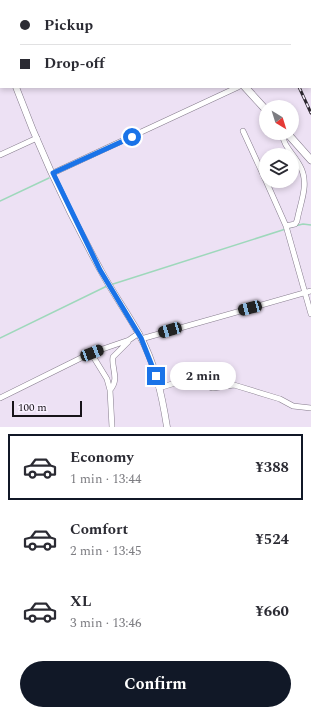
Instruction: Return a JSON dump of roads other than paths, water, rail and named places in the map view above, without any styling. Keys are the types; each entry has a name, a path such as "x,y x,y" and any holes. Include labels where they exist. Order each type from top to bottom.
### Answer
{"main road":[{"path":"246,88 259,102"},
{"path":"293,140 311,160"}],"street":[{"path":"16,88 53,173 100,270 140,336 160,388 167,427"},
{"path":"53,173 236,88"},
{"path":"243,131 259,166"},
{"path":"0,155 37,138"},
{"path":"284,140 302,169 306,186 297,221 295,224 287,228"},
{"path":"269,188 287,228 311,314"},
{"path":"0,398 92,353 140,336 311,291"},
{"path":"110,390 113,386 115,375 113,357 129,340"},
{"path":"92,353 107,379 110,390 112,427"},
{"path":"160,388 185,380 213,388 234,385 280,399 293,406 311,408"}],"waterway":[{"path":"0,201 49,178"},
{"path":"295,226 303,224 311,225"},
{"path":"110,285 292,227"},
{"path":"0,338 107,286"}],"railway":[{"path":"299,88 311,113"}]}
